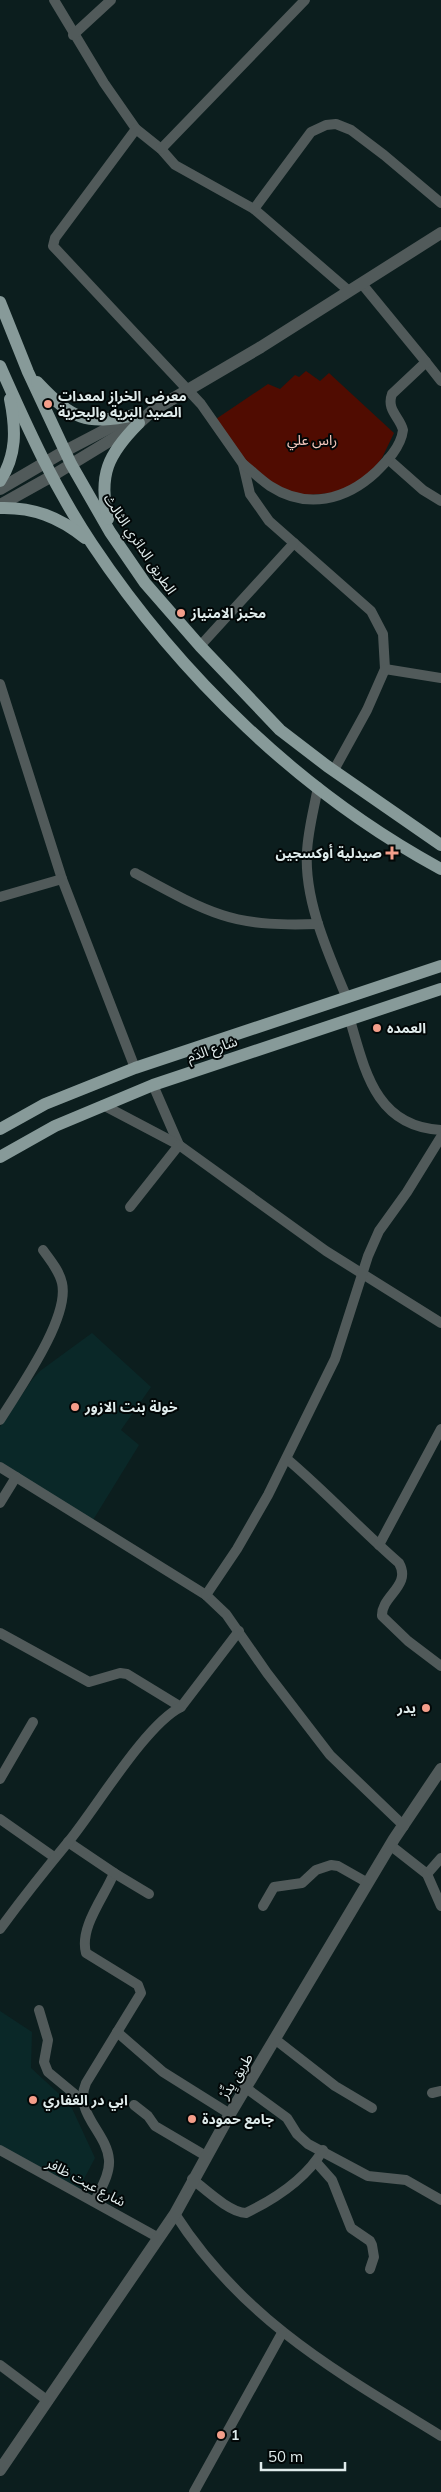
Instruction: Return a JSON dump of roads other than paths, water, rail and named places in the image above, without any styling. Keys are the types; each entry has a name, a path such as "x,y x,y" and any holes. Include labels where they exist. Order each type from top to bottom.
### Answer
{"main road":[{"name":"الطريق الدائري الثالث","path":"0,302 28,372 71,464 110,532 145,583 200,646 280,730 441,845"},
{"path":"0,366 44,462 91,544 129,596 169,645 256,736 328,797 405,848 441,868"},
{"path":"28,372 59,404 81,418 106,421 137,419"},
{"path":"0,481 11,461 14,446 14,420 6,380"},
{"path":"110,532 104,494 108,462 137,419"},
{"path":"0,506 35,510 46,514 73,528 91,544"},
{"path":"129,596 145,583"},
{"name":"شارع الدَم","path":"0,1130 45,1104 135,1068 346,996 441,966"},
{"name":"شارع الدَم","path":"0,1157 55,1126 102,1104 153,1085 441,989"}],"street":[{"path":"54,0 73,35 136,129 161,149 182,170 254,209 350,291"},
{"path":"73,35 110,0"},
{"path":"161,149 305,0"},
{"path":"254,209 311,132 326,125 336,124 351,130 441,203"},
{"path":"136,129 55,238 53,246 188,389 201,404 243,464 271,487 293,496 314,501 356,488 388,460 402,439 403,430 390,406 390,400 392,394 426,362"},
{"path":"0,489 65,451 152,411 362,284 441,233"},
{"path":"362,284 441,381"},
{"path":"0,506 71,464 137,419"},
{"path":"388,460 423,490 441,501"},
{"path":"243,464 247,486 269,521 371,611 383,634 385,670 367,710 334,770"},
{"path":"200,646 294,543"},
{"path":"385,670 441,678"},
{"path":"0,684 62,879 135,1068"},
{"path":"318,787 309,830 307,854 318,924 346,996"},
{"path":"135,873 198,906 222,915 244,921 318,924"},
{"path":"0,897 62,879"},
{"path":"350,1020 369,1082 378,1096 389,1109 414,1125 441,1130"},
{"path":"153,1085 180,1145"},
{"path":"102,1104 180,1145 240,1191 362,1275 441,1323"},
{"path":"206,1595 237,1549 287,1459 335,1359 362,1275 379,1231 407,1192 441,1137"},
{"path":"130,1207 180,1145"},
{"path":"0,1420 49,1337 62,1309 62,1282 58,1271 43,1250"},
{"path":"379,1546 441,1429"},
{"path":"287,1459 320,1487 379,1546 399,1563 404,1574 382,1611 382,1616 408,1641 441,1666"},
{"path":"0,1466 206,1595 226,1614 267,1674 325,1749 404,1826"},
{"path":"0,1503 16,1477"},
{"path":"0,1929 159,1724 169,1713 181,1707 239,1631"},
{"path":"0,1633 89,1682 120,1673 127,1674 181,1707"},
{"path":"0,1780 34,1722"},
{"name":"طريق يِدِّرْ","path":"0,2470 159,2238 230,2114 276,2040 390,1846 441,1769"},
{"path":"0,1819 54,1858"},
{"path":"68,1842 149,1894"},
{"path":"390,1846 427,1874 441,1906"},
{"path":"427,1874 441,1858"},
{"path":"263,1906 274,1887 302,1882 323,1866 338,1866 368,1883"},
{"path":"95,2201 107,2174 109,2160 104,2145 86,2112 83,2100 86,2083 140,1996 141,1990 138,1985 86,1953 84,1941 114,1873"},
{"path":"39,2010 48,2040 44,2062 48,2072 83,2100"},
{"path":"117,2032 162,2072 230,2114"},
{"path":"276,2040 321,2073 335,2086 372,2108"},
{"path":"246,2088 287,2118 303,2141 323,2150 368,2176 406,2180 441,2199"},
{"path":"134,2105 148,2116 155,2126 206,2156"},
{"name":"شارع عيت ظافر","path":"0,2150 159,2238"},
{"path":"192,2179 226,2205 239,2213 246,2214 291,2186 316,2162 323,2150"},
{"path":"316,2162 332,2180 351,2228 370,2241 374,2257 370,2269"},
{"path":"174,2214 212,2264 250,2304 282,2333 354,2382 441,2436"},
{"path":"194,2492 282,2333"},
{"path":"0,2365 48,2400"}],"place":[{"name":"معرض الخراز لمعدات الصيد البرية والبحرية","path":"48,404"},
{"name":"مخبز اﻻمتياز","path":"181,613"},
{"name":"صيدلية أوكسجين","path":"392,853"},
{"name":"العمده","path":"377,1028"},
{"name":"خولة بنت الازور","path":"75,1407"},
{"name":"يدر","path":"426,1708"},
{"name":"ابي در الغفاري","path":"33,2100"},
{"name":"جامع حمودة","path":"192,2119"},
{"name":"1","path":"221,2435"}],"park label":[{"name":"راس علي","path":"312,440"}]}
